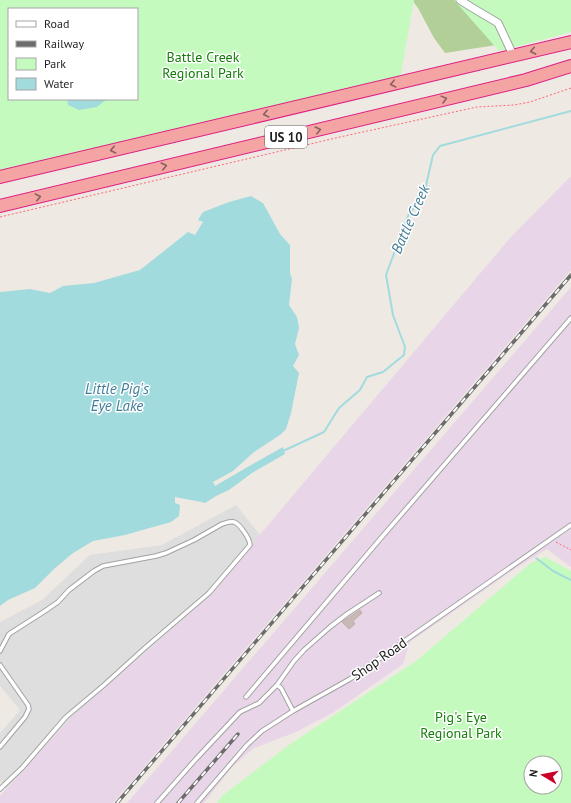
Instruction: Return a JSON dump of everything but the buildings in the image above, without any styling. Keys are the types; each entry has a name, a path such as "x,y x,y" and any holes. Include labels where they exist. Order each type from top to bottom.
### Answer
{"highway":[{"name":"US 10","path":"0,177 571,42"},
{"name":"US 10","path":"0,206 519,81 571,66"}],"street":[{"path":"460,0 498,23 513,55"}],"lane":[{"path":"246,697 571,318"},
{"path":"0,651 9,634 58,602 80,581 103,566 156,556 180,547 232,521 238,524 249,540 250,545 209,593 66,717 22,768 0,789"},
{"name":"Shop Road","path":"197,803 247,745 262,731 293,711 350,679 571,525"},
{"path":"157,803 240,712 259,703 277,685 294,661 316,639 347,614 379,593"},
{"path":"0,665 28,705 29,709 25,717 0,747"},
{"path":"277,685 281,688 293,711"}],"path":[{"path":"0,217 477,107 514,105 530,102 571,88"},
{"path":"551,539 571,550"}],"shaded area":[{"path":"571,176 571,270 113,803 0,803 0,796 73,715 204,601 510,238"},
{"path":"571,287 571,567 547,549 516,568 410,642 403,664 334,712 296,732 254,748 232,767 204,803 127,803"},
{"path":"236,505 260,535 204,601 73,715 6,789 0,781 0,733 20,710 0,686 0,622 42,600 90,555 162,545"}],"green space":[{"name":"Battle Creek Regional Park","path":"0,0 414,0 399,85 0,174"},
{"path":"412,0 571,0 526,38 490,46 445,53 434,38"},
{"path":"454,0 571,0 571,32 499,51"},
{"name":"Pig's Eye Regional Park","path":"545,557 571,571 571,803 217,803 223,795 289,745 416,661 531,563"}],"water":[{"path":"67,100 106,100 97,107 79,110 68,105"},
{"name":"Little Pig's Eye Lake","path":"251,196 263,203 280,234 290,245 290,273 292,279 289,305 297,317 299,328 295,344 299,355 293,366 299,373 291,413 286,429 280,435 254,452 233,471 213,482 215,486 283,447 285,454 252,473 229,490 205,503 175,497 175,503 180,505 179,516 171,522 125,535 93,541 73,553 35,588 8,600 0,606 0,292 30,289 50,293 63,286 94,283 140,270 188,232 195,235 203,222 198,220 203,212 229,202"}],"waterway":[{"name":"Battle Creek","path":"283,451 324,432 339,408 360,390 367,377 383,372 404,355 405,347 393,315 386,275 408,216 424,194 433,155 440,146 571,111"},
{"name":"Battle Creek","path":"536,558 553,571 571,580"}],"railway":[{"path":"117,803 571,275"},
{"path":"178,803 238,734"}]}
